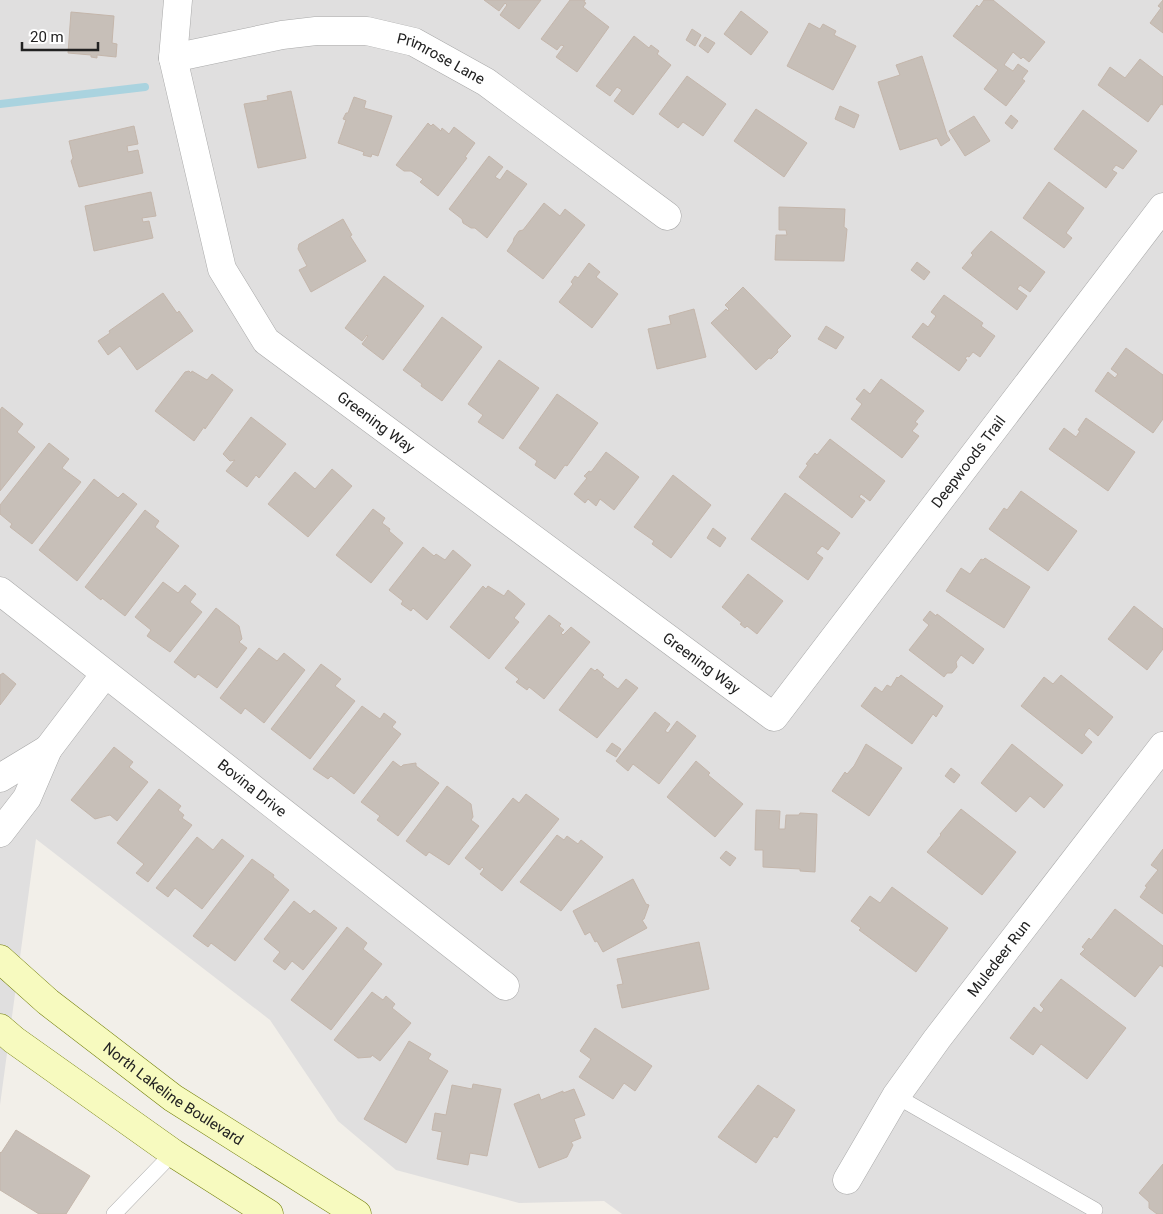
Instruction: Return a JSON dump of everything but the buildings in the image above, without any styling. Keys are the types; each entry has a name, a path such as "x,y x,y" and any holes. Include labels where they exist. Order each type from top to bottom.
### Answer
{"main road":[{"name":"North Lakeline Boulevard","path":"0,959 48,1002 173,1098 357,1214"},
{"path":"0,1028 14,1040 173,1153 269,1214"}],"street":[{"name":"Greening Way","path":"178,0 173,58 222,269 266,341 774,717"},
{"name":"Primrose Lane","path":"173,58 282,35 316,31 367,31 414,42 486,82 667,216"},
{"name":"Deepwoods Trail","path":"774,717 1163,207"},
{"name":"Bovina Drive","path":"0,591 505,986"},
{"path":"0,833 27,798 48,749 105,674"},
{"name":"Muledeer Run","path":"847,1180 896,1096 937,1038 1163,746"},
{"path":"0,778 48,749"}],"lane":[{"path":"896,1096 1095,1210"},
{"path":"114,1214 173,1153"}],"shaded area":[{"path":"0,0 1163,0 1163,1214 622,1214 604,1201 519,1203 396,1170 338,1121 270,1020 36,839 0,1105"}],"waterway":[{"path":"0,104 145,87"}]}
